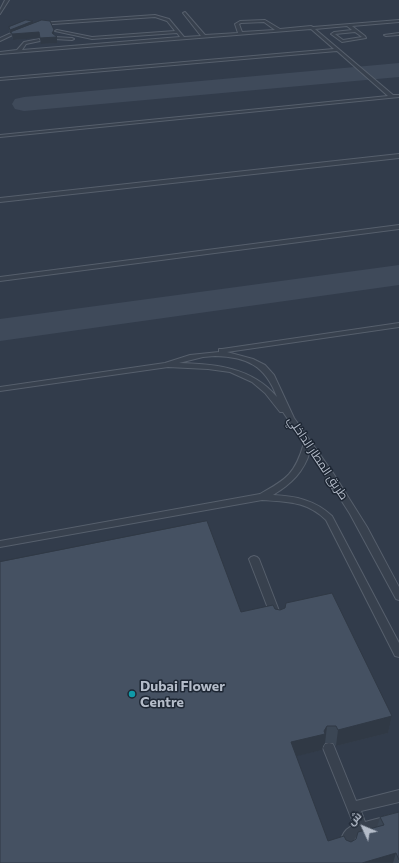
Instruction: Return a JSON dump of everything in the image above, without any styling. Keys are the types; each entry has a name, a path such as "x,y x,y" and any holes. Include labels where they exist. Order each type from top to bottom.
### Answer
{"lane":[{"path":"0,13 7,0"},
{"path":"185,13 203,36"},
{"path":"35,25 49,22 151,16 167,19 183,38"},
{"path":"239,31 237,24 240,22 264,21 278,30"},
{"path":"0,53 183,38 239,31 278,30 398,22"},
{"path":"348,25 356,31 364,38 342,40 332,34 356,31"},
{"path":"265,26 272,26"},
{"path":"311,27 392,97"},
{"path":"0,40 26,28"},
{"path":"239,31 245,28"},
{"path":"57,31 92,38 179,32"},
{"path":"386,35 399,34"},
{"path":"56,40 75,40 90,45"},
{"path":"19,51 24,44 40,41"},
{"path":"0,79 338,50"},
{"path":"0,136 399,96"},
{"path":"0,200 399,156"},
{"path":"0,279 399,227"},
{"path":"206,354 399,325"},
{"name":"طريق المطار الداخلي","path":"0,390 166,365 192,356 206,354 222,353 238,356 252,361 264,368 272,377 288,415 308,442 345,498 399,596"},
{"path":"166,365 200,365 218,367 236,372 252,379 264,388 288,415"},
{"path":"262,497 280,487 295,476 303,461 308,442"},
{"path":"0,544 262,497 292,500 310,504 318,507 329,518 399,653"},
{"path":"254,559 278,621"},
{"path":"329,748 362,829"},
{"path":"353,807 399,796"},
{"path":"347,850 346,842 348,835 354,831 399,819"}],"shaded area":[{"path":"0,0 399,0 399,863 0,863"}],"building":[{"path":"26,20 33,21 10,30 9,27"},
{"path":"42,20 50,21 54,30 52,33 57,37 40,38 39,32 12,34 11,32"},
{"name":"Dubai Flower Centre","path":"207,521 241,612 273,605 275,609 280,610 285,608 286,603 332,593 392,716 338,730 336,726 327,726 324,731 325,734 291,742 328,841 344,836 346,840 351,842 356,839 358,832 384,825 380,817 399,812 399,860 396,853 362,863 0,863 0,562"}],"taxiway":[{"path":"24,104 399,70"},
{"path":"0,330 399,275"}],"place":[{"name":"Dubai Flower Centre","path":"132,694"}]}
